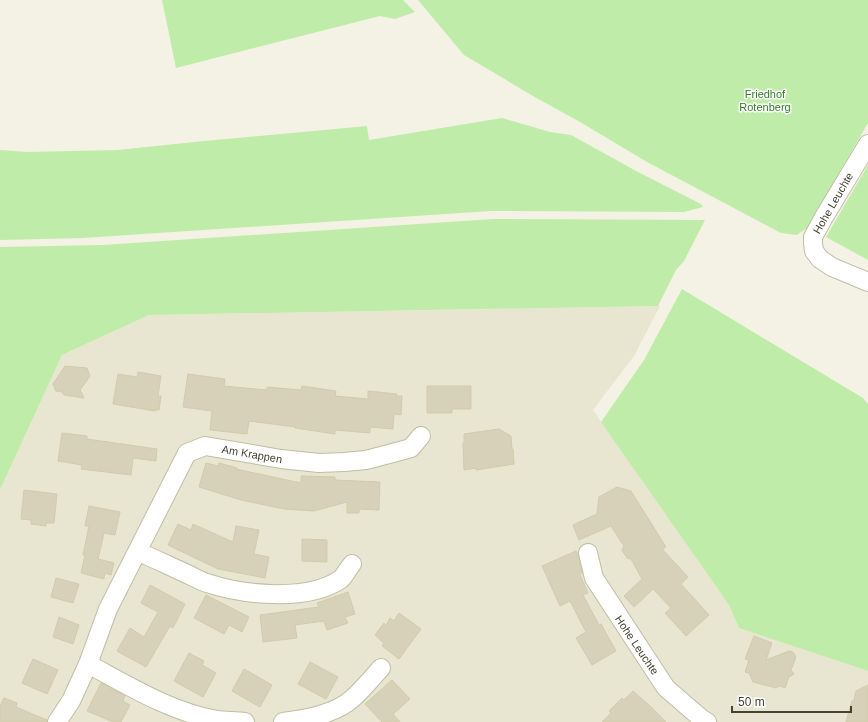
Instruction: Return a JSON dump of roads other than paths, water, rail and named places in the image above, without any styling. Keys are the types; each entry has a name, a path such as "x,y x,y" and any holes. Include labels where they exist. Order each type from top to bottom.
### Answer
{"street":[{"name":"Hohe Leuchte","path":"868,144 813,237 814,251 820,259 832,267 868,282"},
{"name":"Am Krappen","path":"57,722 71,700 88,664 108,610 187,453 205,446 280,459 319,463 344,462 366,460 410,448 421,436"},
{"path":"138,552 152,557 206,583 231,590 261,594 310,591 328,586 342,578 352,564"},
{"name":"Hohe Leuchte","path":"588,553 594,578 666,688 707,722"},
{"path":"88,664 168,706 218,720 245,722"},
{"path":"284,722 303,720 335,710 352,699 381,668"}],"park label":[{"name":"Friedhof Rotenberg","path":"765,100"}]}
